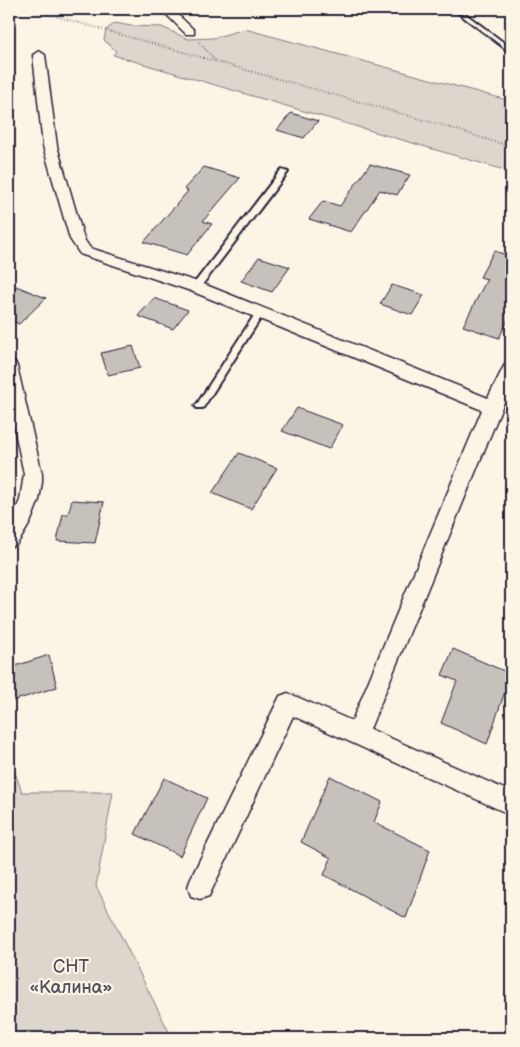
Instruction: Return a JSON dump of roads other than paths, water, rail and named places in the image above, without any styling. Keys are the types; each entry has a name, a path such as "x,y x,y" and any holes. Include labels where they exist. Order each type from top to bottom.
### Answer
{"street":[{"path":"166,9 190,32"},
{"path":"39,55 50,146 79,246 85,251 196,287 492,407"},
{"path":"9,366 33,474 33,489 29,505 9,539"},
{"path":"358,735 492,407 511,368"},
{"path":"200,887 288,703 511,804"}],"lane":[{"path":"456,9 511,51"},
{"path":"196,287 284,172"},
{"path":"200,406 260,313"}],"park label":[{"name":"СНТ «Калина»","path":"71,976"}]}
